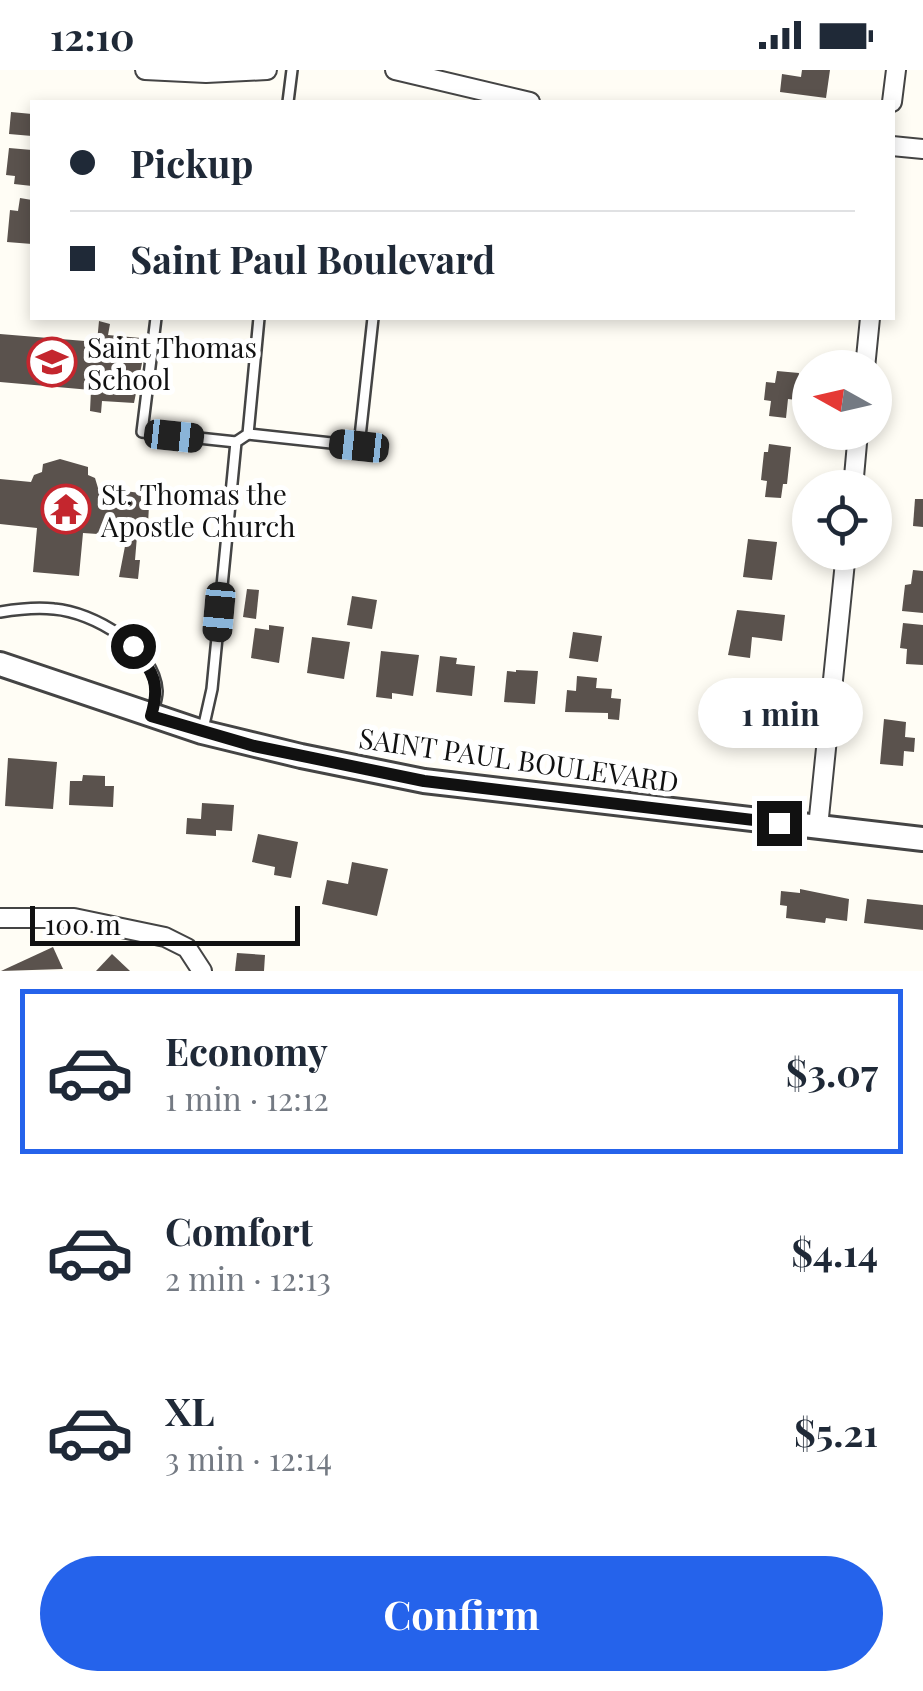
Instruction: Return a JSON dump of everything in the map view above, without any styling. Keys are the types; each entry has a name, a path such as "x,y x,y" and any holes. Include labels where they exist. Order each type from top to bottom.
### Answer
{"street":[{"path":"145,70 267,70"},
{"path":"395,70 522,100"},
{"path":"892,100 896,70"},
{"path":"895,146 923,149"},
{"path":"867,350 870,320"},
{"path":"818,827 844,570"},
{"name":"SAINT PAUL BOULEVARD","path":"0,664 202,732 424,781 923,840"},
{"path":"0,918 74,918 165,938 187,948 202,971"}],"lane":[{"path":"288,100 292,70"},
{"path":"156,320 142,432 236,442 248,434 359,446 374,320"},
{"path":"248,434 260,320"},
{"path":"202,732 212,689 236,442"},
{"path":"0,612 57,609 110,628 133,646 152,671 157,689 151,716"}],"building":[{"path":"802,70 830,70 826,98 780,92 782,74 801,77"},
{"path":"11,112 30,114 30,136 9,134"},
{"path":"9,148 30,150 30,186 14,184 15,176 6,175"},
{"path":"20,198 30,200 30,244 7,242 10,210 18,211"},
{"name":"Saint Thomas School","path":"99,321 110,324 108,335 141,338 142,363 134,403 102,401 101,413 90,411 91,390 0,382 0,334 97,342"},
{"path":"777,371 792,372 792,400 788,399 786,418 769,416 771,401 764,400 766,382 775,383"},
{"path":"769,444 791,447 787,484 783,484 781,498 765,497 767,481 761,480 764,452 768,452"},
{"name":"St. Thomas the Apostle Church","path":"60,459 88,467 88,475 95,478 98,488 141,493 141,504 149,505 148,525 138,524 138,579 119,577 127,536 83,533 79,576 33,572 37,528 0,524 0,479 31,482 34,475 42,472 43,464"},
{"path":"915,499 923,499 923,527 913,526"},
{"path":"748,539 777,542 772,580 743,577"},
{"path":"913,570 923,571 923,613 902,611 905,585 911,584"},
{"path":"247,589 259,590 256,619 243,617"},
{"path":"352,596 377,600 372,629 347,625"},
{"path":"737,610 785,615 782,641 752,637 750,658 728,655"},
{"path":"903,623 923,625 923,665 906,664 907,649 900,648"},
{"path":"269,625 284,627 279,663 251,658 255,628 269,630"},
{"path":"573,632 602,636 598,662 569,658"},
{"path":"312,637 350,642 344,679 307,673"},
{"path":"381,651 419,655 413,696 392,693 392,699 376,697"},
{"path":"440,656 457,658 456,664 475,666 472,696 436,692"},
{"path":"507,671 538,671 535,704 504,702"},
{"path":"577,676 597,678 596,688 612,689 611,698 621,699 619,720 608,719 608,713 565,712 567,690 576,691"},
{"path":"713,688 738,690 735,715 765,718 762,746 717,741 720,709 711,708"},
{"path":"884,719 906,722 905,737 915,738 914,752 904,751 903,766 880,764"},
{"path":"8,758 57,762 53,809 5,806"},
{"path":"83,775 105,776 105,786 114,786 113,807 69,805 70,781 82,781"},
{"path":"202,803 234,805 232,831 216,830 216,836 186,834 187,818 201,819"},
{"path":"258,834 298,842 291,878 274,875 275,867 252,862"},
{"path":"352,862 388,869 377,916 322,904 327,880 348,884"},
{"path":"800,889 849,899 847,921 826,918 825,923 786,918 787,906 780,905 781,891 800,893"},
{"path":"867,899 923,905 923,930 864,923"},
{"path":"53,947 63,969 1,971"},
{"path":"237,953 265,955 264,971 235,971"},
{"path":"112,954 130,971 96,971"}],"place":[{"name":"Saint Thomas School","path":"52,362"},
{"name":"St. Thomas the Apostle Church","path":"66,509"}],"route":[{"path":"133,646 152,671 157,689 151,716 228,739 424,781 779,823"}]}
